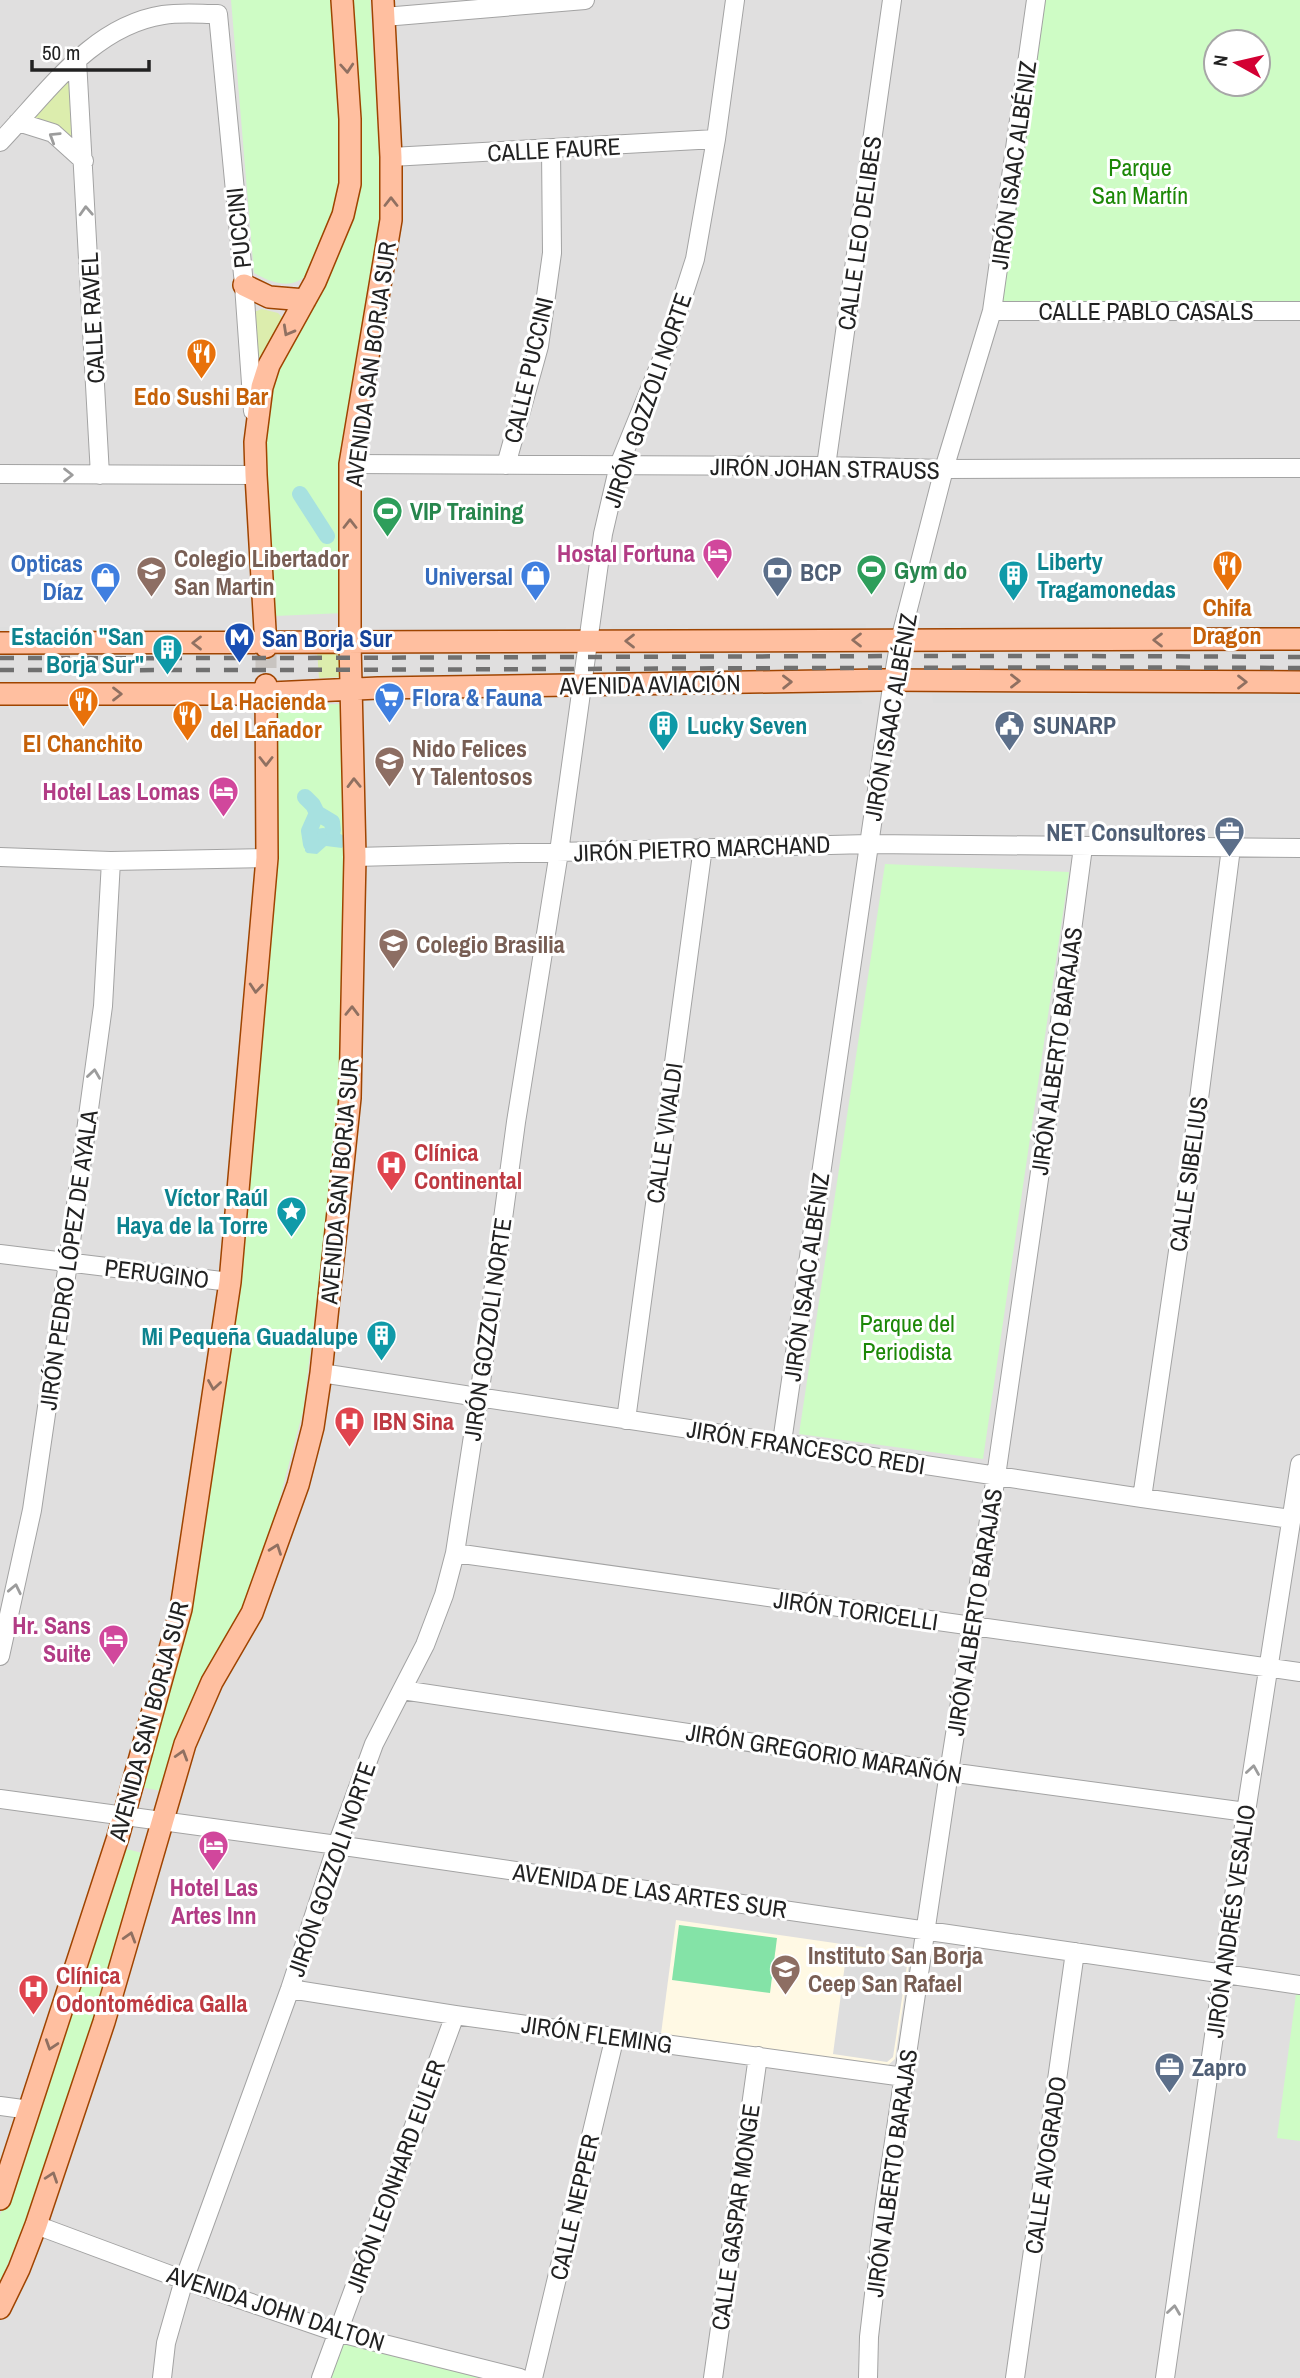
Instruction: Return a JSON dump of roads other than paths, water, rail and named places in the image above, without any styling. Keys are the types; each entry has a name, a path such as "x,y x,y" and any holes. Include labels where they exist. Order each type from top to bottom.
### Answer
{"main road":[{"name":"AVENIDA SAN BORJA SUR","path":"266,645 256,475 256,442 262,387 269,365 315,282 343,215 350,184 350,119 342,0"},
{"name":"AVENIDA SAN BORJA SUR","path":"0,2308 36,2225 104,2022 185,1744 212,1682 252,1613 298,1485 313,1427 351,1098 355,857 350,642 351,464 391,220 384,8"},
{"path":"244,285 269,297 305,300"},
{"name":"AVENIDA AVIACIÓN","path":"0,643 266,645 587,640 1300,639"},
{"name":"AVENIDA AVIACIÓN","path":"0,694 893,680 1300,682"},
{"name":"AVENIDA SAN BORJA SUR","path":"0,2199 123,1816 181,1609 230,1282 267,858 266,689"}],"street":[{"path":"384,8 585,0"},
{"name":"JIRÓN GOZZOLI NORTE","path":"162,2378 166,2343 184,2280 290,1989 337,1845 374,1744 425,1644 444,1595 454,1553 479,1397 516,1122 559,852 603,534 619,465 666,352 695,259 716,139 735,0"},
{"name":"CALLE LEO DELIBES","path":"826,466 892,0"},
{"name":"JIRÓN ISAAC ALBÉNIZ","path":"782,1442 900,640 944,470 992,310 1036,0"},
{"name":"PUCCINI","path":"77,60 124,26 164,15 218,14 256,442"},
{"path":"0,142 42,94 77,60"},
{"name":"CALLE RAVEL","path":"77,60 100,475"},
{"path":"19,122 53,133 84,161"},
{"name":"CALLE FAURE","path":"391,157 716,139"},
{"name":"CALLE PUCCINI","path":"506,465 539,346 552,253 551,149"},
{"name":"CALLE PABLO CASALS","path":"992,310 1300,311"},
{"name":"JIRÓN JOHAN STRAUSS","path":"351,464 826,466 944,470 1300,468"},
{"path":"0,474 256,475"},
{"name":"JIRÓN PIETRO MARCHAND","path":"355,857 869,844 1300,848"},
{"name":"JIRÓN ALBERTO BARAJAS","path":"868,2378 869,2337 884,2209 996,1476 1083,846"},
{"name":"CALLE VIVALDI","path":"626,1420 703,847"},
{"name":"CALLE SIBELIUS","path":"1142,1499 1190,1169 1231,848"},
{"path":"0,857 111,861 267,858"},
{"name":"JIRÓN PEDRO LÓPEZ DE AYALA","path":"2,1645 32,1510 68,1263 103,1006 111,861"},
{"name":"PERUGINO","path":"0,1254 230,1282"},
{"name":"JIRÓN FRANCESCO REDI","path":"321,1373 1142,1499 1292,1519"},
{"name":"JIRÓN ANDRÉS VESALIO","path":"1165,2378 1246,1812 1300,1464"},
{"name":"JIRÓN TORICELLI","path":"454,1553 1300,1672"},
{"name":"JIRÓN GREGORIO MARAÑÓN","path":"402,1690 949,1772 1246,1812"},
{"name":"AVENIDA DE LAS ARTES SUR","path":"0,1799 337,1845 1300,1985"},
{"name":"CALLE AVOGRADO","path":"1015,2378 1075,1952"},
{"name":"JIRÓN FLEMING","path":"290,1989 455,2015 904,2077"},
{"name":"JIRÓN LEONHARD EULER","path":"321,2378 455,2015"},
{"name":"CALLE NEPPER","path":"533,2378 615,2036"},
{"name":"CALLE GASPAR MONGE","path":"713,2378 758,2056"},
{"path":"0,2106 30,2110"},
{"name":"AVENIDA JOHN DALTON","path":"36,2225 336,2332 520,2378"}],"water":[{"path":"316,829 335,830 345,837 342,848 326,846 317,854 307,853 305,845 315,842"}],"waterway":[{"path":"300,494 327,536"},
{"path":"305,797 317,813 332,822 333,830"},
{"path":"311,844 309,831 317,813"}],"tunnel":[{"path":"266,647 266,685"}],"railway":[{"path":"0,658 1300,657"},
{"path":"0,670 1300,668"}],"place":[{"name":"Edo Sushi Bar","path":"201,381"},
{"name":"VIP Training","path":"387,538"},
{"name":"Hostal Fortuna","path":"718,580"},
{"name":"Chifa Dragon","path":"1227,592"},
{"name":"Gym do","path":"871,597"},
{"name":"Colegio Libertador San Martin","path":"151,599"},
{"name":"BCP","path":"777,599"},
{"name":"Liberty Tragamonedas","path":"1014,602"},
{"name":"Universal","path":"536,603"},
{"name":"Opticas Díaz","path":"106,604"},
{"name":"San Borja Sur","path":"239,665"},
{"name":"Estación \"San Borja Sur\"","path":"167,677"},
{"name":"Flora & Fauna","path":"389,724"},
{"name":"El Chanchito","path":"83,728"},
{"name":"La Hacienda del Lañador","path":"187,742"},
{"name":"Lucky Seven","path":"664,752"},
{"name":"SUNARP","path":"1010,752"},
{"name":"Nido Felices Y Talentosos","path":"389,789"},
{"name":"Hotel Las Lomas","path":"223,818"},
{"name":"NET Consultores","path":"1229,859"},
{"name":"Colegio Brasilia","path":"393,971"},
{"name":"Clínica Continental","path":"391,1193"},
{"name":"Víctor Raúl Haya de la Torre","path":"291,1238"},
{"name":"Mi Pequeña Guadalupe","path":"381,1363"},
{"name":"IBN Sina","path":"350,1448"},
{"name":"Hr. Sans Suite","path":"114,1666"},
{"name":"Hotel Las Artes Inn","path":"214,1872"},
{"name":"Instituto San Borja Ceep San Rafael","path":"785,1996"},
{"name":"Clínica Odontomédica Galla","path":"33,2016"},
{"name":"Zapro","path":"1169,2094"}],"park label":[{"name":"Parque San Martín","path":"1140,181"},
{"name":"Parque del Periodista","path":"907,1337"}]}
